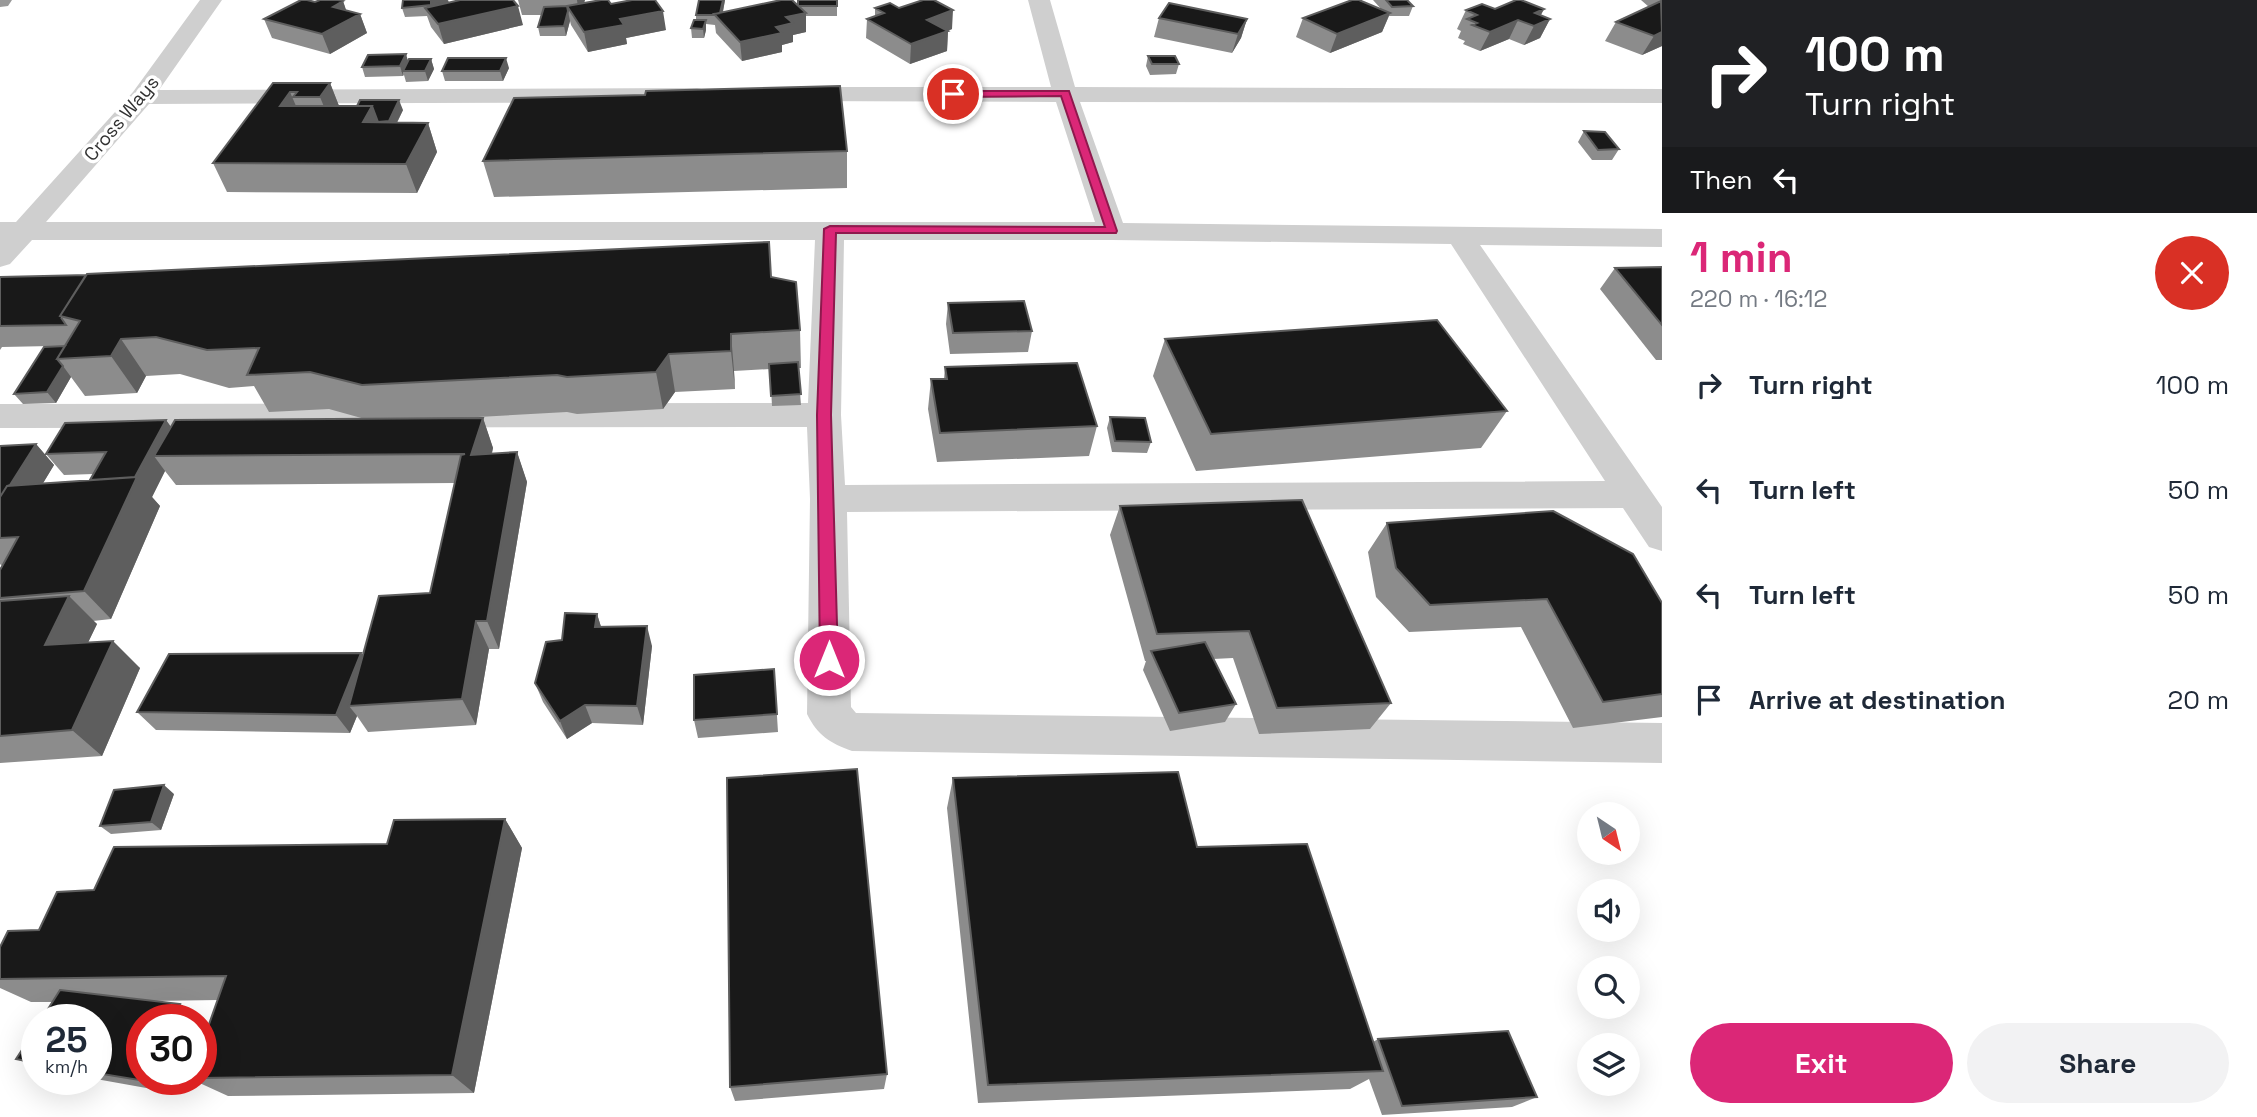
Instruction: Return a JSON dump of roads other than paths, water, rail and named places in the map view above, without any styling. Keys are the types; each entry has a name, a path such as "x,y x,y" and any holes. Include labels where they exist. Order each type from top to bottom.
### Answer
{"street":[{"name":"Cross Ways","path":"0,258 12,231 142,97 211,0"},
{"path":"1039,0 1065,93 1112,231"},
{"path":"142,97 716,94"},
{"path":"772,94 1662,96"},
{"path":"830,229 824,415 828,499 830,714 842,728 852,732 1662,743"},
{"path":"12,231 830,229 1662,238"},
{"path":"1460,236 1662,537"},
{"path":"0,416 824,415"},
{"path":"828,499 1633,494"}]}
